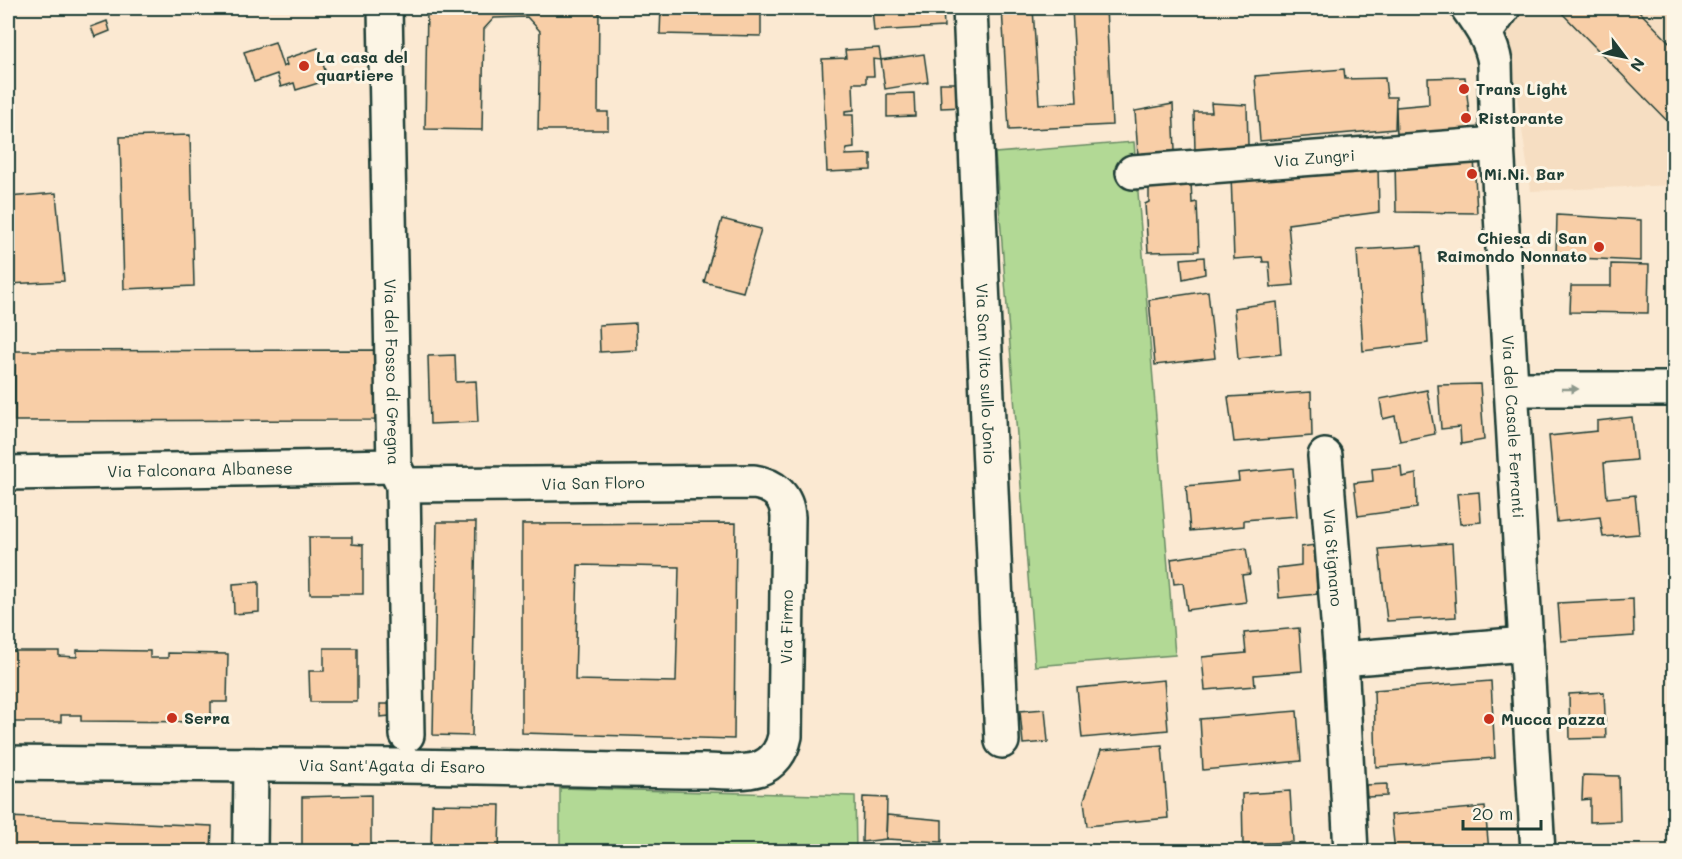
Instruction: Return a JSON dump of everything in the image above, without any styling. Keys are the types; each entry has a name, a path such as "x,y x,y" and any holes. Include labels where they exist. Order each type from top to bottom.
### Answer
{"street":[{"name":"Via del Fosso di Gregna","path":"385,8 407,735"},
{"name":"Via San Vito sullo Jonio","path":"970,8 1002,741"},
{"name":"Via del Casale Ferranti","path":"1486,16 1496,63 1497,144 1538,852"},
{"name":"Via Zungri","path":"1132,172 1497,144"},
{"path":"1512,389 1674,389"},
{"name":"Via Stignano","path":"1325,456 1341,659 1351,852"},
{"name":"Via Falconara Albanese","path":"8,473 357,467 398,476"},
{"name":"Via San Floro","path":"398,476 754,482 766,484 780,493"},
{"name":"Via Firmo","path":"774,760 784,742 785,728 788,518 787,505 780,493"},
{"path":"1341,659 1526,644"},
{"name":"Via Sant'Agata di Esaro","path":"8,763 407,765 734,771 758,769 774,760"},
{"path":"250,852 251,766"}],"shaded area":[{"path":"1504,8 1674,8 1674,185 1531,191"}],"green space":[{"path":"1134,142 1175,655 1035,666 995,153"},
{"path":"560,788 855,796 856,851 560,851"}],"building":[{"path":"427,8 599,8 598,112 608,112 608,130 538,130 540,31 527,17 494,18 484,29 482,130 425,129"},
{"path":"661,8 761,8 761,36 660,34"},
{"path":"872,8 943,8 944,27 874,31"},
{"path":"1002,8 1033,8 1039,104 1077,102 1072,8 1106,8 1112,125 1009,130"},
{"path":"1557,8 1636,8 1674,47 1674,128"},
{"path":"107,21 110,31 95,37 91,27"},
{"name":"La casa del quartiere","path":"275,42 283,67 287,65 285,59 318,48 328,80 296,90 294,83 281,87 277,74 254,82 244,52"},
{"path":"879,48 881,60 873,59 874,76 866,76 866,83 853,83 854,110 845,111 845,115 853,115 854,148 847,149 845,155 871,154 871,170 827,172 822,59 846,58 845,50"},
{"path":"924,54 928,82 885,89 881,60"},
{"path":"1344,69 1345,79 1385,78 1387,97 1396,97 1395,129 1260,141 1255,76"},
{"path":"1465,77 1471,130 1397,137 1396,107 1429,104 1428,78"},
{"path":"940,83 963,83 963,107 941,108"},
{"path":"914,93 915,116 887,117 887,94"},
{"path":"1211,103 1247,105 1248,145 1195,151 1194,112 1212,112"},
{"path":"1173,104 1175,151 1138,156 1135,111"},
{"path":"190,135 194,286 124,289 120,137"},
{"path":"1474,157 1477,213 1396,212 1395,161"},
{"path":"1378,166 1379,212 1288,224 1294,285 1271,287 1269,262 1263,262 1262,257 1234,259 1231,175"},
{"path":"1191,182 1192,203 1197,202 1199,251 1148,252 1145,204 1149,202 1149,183"},
{"path":"56,193 64,281 9,284 8,197"},
{"name":"Chiesa di San Raimondo Nonnato","path":"1557,215 1641,220 1641,261 1556,257"},
{"path":"722,219 761,229 743,292 704,282"},
{"path":"1422,246 1428,343 1363,351 1357,250"},
{"path":"1204,257 1205,274 1183,279 1181,259"},
{"path":"1611,264 1649,265 1648,313 1570,312 1571,286 1611,286"},
{"path":"1208,291 1215,358 1155,365 1149,300"},
{"path":"1277,302 1281,354 1238,359 1234,308"},
{"path":"636,323 637,350 600,352 599,325"},
{"path":"383,350 383,420 15,421 15,351"},
{"path":"455,355 456,382 476,381 478,422 430,424 428,356"},
{"path":"1480,384 1484,440 1461,444 1460,427 1441,429 1438,385"},
{"path":"1427,390 1435,434 1400,441 1395,416 1383,419 1380,399"},
{"path":"1311,392 1312,436 1234,442 1228,397"},
{"path":"1632,417 1636,460 1604,463 1607,498 1635,495 1639,534 1603,537 1600,517 1557,522 1549,436 1597,431 1597,421"},
{"path":"1401,466 1402,477 1416,474 1417,508 1358,516 1354,483 1373,481 1372,469"},
{"path":"1293,468 1297,516 1244,520 1244,526 1190,531 1186,486 1239,481 1238,473"},
{"path":"1479,492 1481,522 1460,524 1457,494"},
{"path":"437,522 476,522 472,736 433,735"},
{"path":"736,523 734,739 522,733 522,524","holes":["578,565 679,567 676,682 575,680"]},
{"path":"309,537 352,537 352,544 363,545 363,594 310,594"},
{"path":"1452,543 1456,617 1387,621 1379,549"},
{"path":"1315,545 1317,594 1279,598 1277,568 1301,565 1301,547"},
{"path":"1246,548 1250,574 1242,575 1246,602 1187,610 1183,583 1174,584 1171,559"},
{"path":"259,582 259,612 234,614 233,584"},
{"path":"1633,599 1634,636 1561,641 1558,603"},
{"path":"1299,628 1302,671 1254,675 1255,686 1205,690 1202,657 1246,653 1244,633"},
{"path":"324,648 357,648 357,702 310,702 309,671 324,671"},
{"path":"77,650 150,651 150,658 168,658 168,653 228,654 227,702 211,702 211,722 81,721 81,715 61,715 61,722 8,722 8,651 59,651 59,656 77,657"},
{"path":"1164,680 1168,730 1082,738 1077,688"},
{"path":"1491,681 1495,758 1376,767 1374,690"},
{"path":"1604,692 1606,738 1570,739 1569,694"},
{"path":"380,704 391,704 390,716 380,717"},
{"path":"1045,709 1048,742 1023,744 1020,711"},
{"path":"1297,711 1301,761 1203,770 1200,719"},
{"path":"1162,745 1168,818 1087,826 1084,800 1101,750"},
{"path":"1671,768 1674,768 1674,822 1672,822"},
{"path":"1583,775 1619,776 1620,821 1590,822 1590,799 1582,800"},
{"path":"1387,784 1387,796 1367,797 1366,785"},
{"path":"1290,791 1293,842 1243,844 1242,794"},
{"path":"371,795 371,852 302,852 302,797"},
{"path":"863,797 887,798 886,839 862,842"},
{"path":"432,804 500,805 499,852 431,852"},
{"path":"1485,807 1489,852 1395,852 1391,815"},
{"path":"887,815 942,820 942,842 886,839"},
{"path":"8,817 212,826 211,852 8,852"},
{"path":"1621,848 1621,852 1578,852 1578,849"}],"place":[{"name":"La casa del quartiere","path":"304,66"},
{"name":"Trans Light","path":"1464,89"},
{"name":"Ristorante","path":"1466,118"},
{"name":"Mi.Ni. Bar","path":"1472,174"},
{"name":"Chiesa di San Raimondo Nonnato","path":"1599,247"},
{"name":"Serra","path":"172,718"},
{"name":"Mucca pazza","path":"1489,719"}]}
